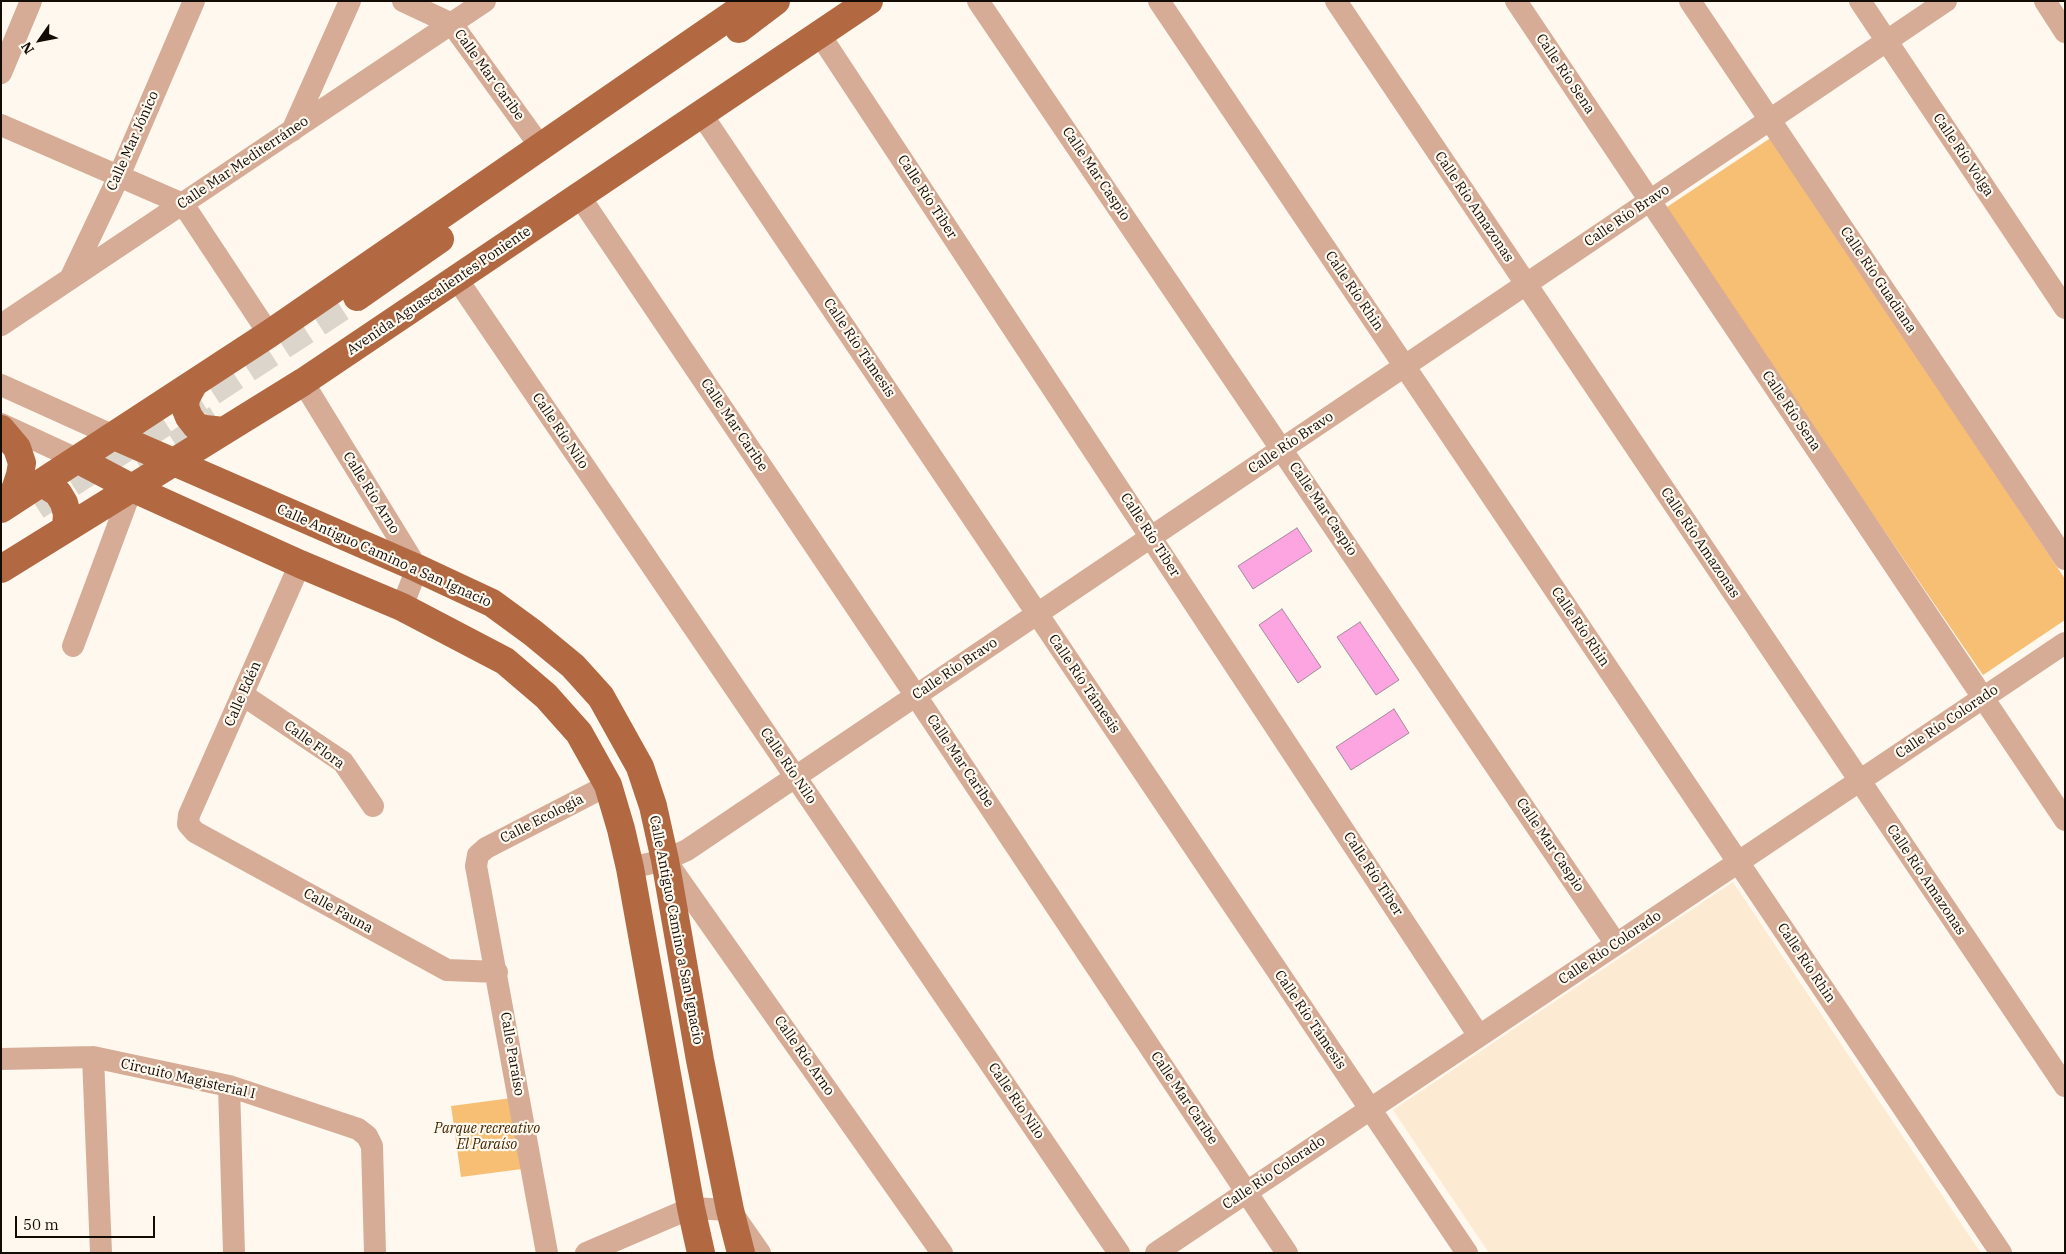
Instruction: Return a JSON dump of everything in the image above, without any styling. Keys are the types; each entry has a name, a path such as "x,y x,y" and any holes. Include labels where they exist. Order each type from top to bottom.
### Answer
{"main road":[{"path":"1,527 79,460 269,334 752,1"},
{"path":"357,296 716,46 776,1"},
{"name":"Avenida Aguascalientes Poniente","path":"1,569 173,462 221,425 845,1"},
{"name":"Avenida Aguascalientes Poniente","path":"221,425 303,382 820,36 869,1"},
{"path":"193,384 186,398 185,406 189,417 196,426 205,429 221,425"},
{"path":"1,428 17,448 22,463 14,490 1,509"},
{"name":"Calle Antiguo Camino a San Ignacio","path":"114,436 417,568 492,603 573,666 601,697 640,767 653,806 665,860 700,1060 730,1210 741,1253"},
{"path":"79,460 132,488 402,608 505,661 540,690 579,732 608,785 630,868 691,1208 702,1253"},
{"path":"1,509 39,494 58,493 64,503 67,514 66,528"}],"street":[{"path":"1,73 31,1"},
{"name":"Calle Mar Jónico","path":"70,279 119,176 194,1"},
{"path":"292,131 350,1"},
{"name":"Calle Mar Caribe","path":"402,1 452,24 540,146"},
{"name":"Calle Mar Mediterráneo","path":"1,325 485,1"},
{"name":"Calle Mar Caspio","path":"978,1 1616,944"},
{"name":"Calle Río Rhin","path":"1159,1 2001,1253"},
{"name":"Calle Río Amazonas","path":"1336,1 2065,1086"},
{"name":"Calle Río Sena","path":"1516,1 2065,820"},
{"name":"Calle Río Guadiana","path":"1690,1 2065,559"},
{"name":"Calle Río Volga","path":"1860,1 2065,308"},
{"name":"Calle Río Bravo","path":"630,868 665,860 686,850 1946,1"},
{"path":"2045,1 2065,32"},
{"name":"Calle Río Tiber","path":"820,36 1479,1036"},
{"name":"Calle Río Támesis","path":"702,115 1467,1253"},
{"path":"1,125 183,204 269,334"},
{"name":"Calle Mar Caribe","path":"580,197 916,696 1287,1253"},
{"name":"Calle Río Nilo","path":"457,279 1119,1253"},
{"name":"Calle Río Arno","path":"303,382 417,568"},
{"name":"Calle Antiguo Camino a San Ignacio","path":"1,385 114,436"},
{"path":"1,424 79,460"},
{"path":"73,646 132,488"},
{"name":"Calle Edén","path":"188,824 189,815 300,564"},
{"path":"402,608 417,568"},
{"name":"Calle Río Colorado","path":"1156,1253 2065,643"},
{"name":"Calle Flora","path":"243,695 343,762 373,806"},
{"name":"Calle Ecología","path":"478,855 486,848 608,785"},
{"name":"Calle Fauna","path":"188,824 195,832 447,970 497,972"},
{"name":"Calle Paraíso","path":"478,855 476,866 497,972 547,1253"},
{"name":"Calle Río Arno","path":"665,860 942,1253"},
{"path":"93,1057 101,1253"},
{"name":"Circuito Magisterial I","path":"1,1060 93,1057 229,1086 358,1129 367,1136 372,1146 375,1253"},
{"path":"229,1086 234,1253"},
{"path":"586,1253 691,1208 730,1210 760,1253"}],"shaded area":[{"path":"1733,882 1981,1253 1489,1253 1393,1110"}],"green space":[{"path":"1772,137 2065,579 2065,620 1983,675 1664,209"},
{"name":"Parque recreativo El Paraíso","path":"512,1098 522,1169 461,1177 451,1106"}],"building":[{"path":"1297,528 1312,551 1253,589 1238,566"},
{"path":"1282,609 1321,667 1298,683 1259,625"},
{"path":"1360,622 1399,680 1376,695 1337,637"},
{"path":"1394,709 1409,733 1351,770 1336,747"}],"tunnel":[{"path":"36,506 357,297"},
{"path":"140,467 217,419"}]}
